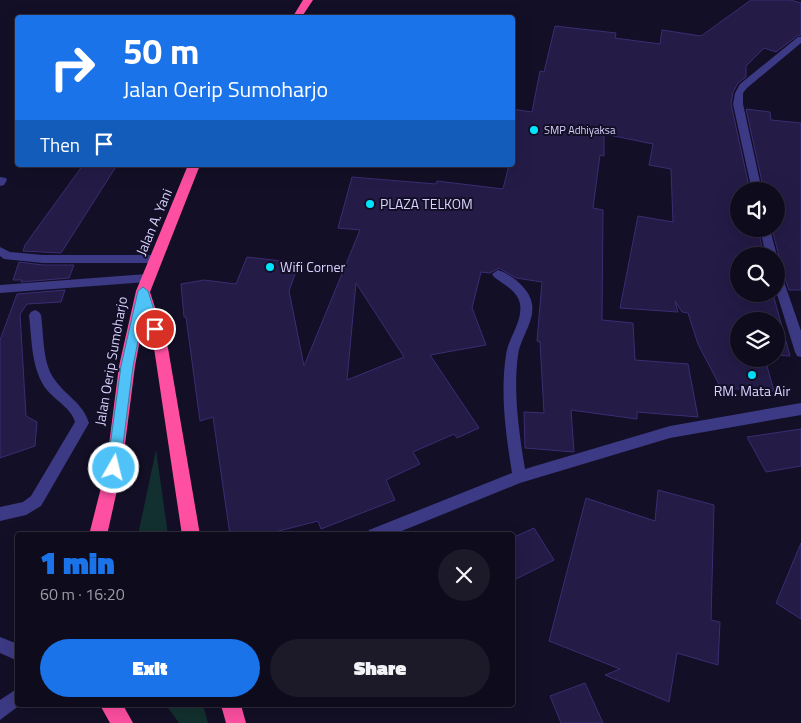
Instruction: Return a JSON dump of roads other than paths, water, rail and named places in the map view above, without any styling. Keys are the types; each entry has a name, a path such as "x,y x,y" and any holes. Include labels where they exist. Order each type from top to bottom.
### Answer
{"highway":[{"path":"298,15 308,0"},
{"name":"Jalan A. Yani","path":"145,284 193,167"},
{"name":"Jalan Oerip Sumoharjo","path":"99,532 114,468 127,366 145,284"},
{"name":"Jalan Oerip Sumoharjo","path":"145,284 161,348 191,532"},
{"path":"111,707 123,723"},
{"path":"232,707 236,723"}],"street":[{"path":"755,182 738,104 739,93 743,86 801,39"},
{"path":"0,251 8,256 43,259 155,259"},
{"path":"498,274 520,292 526,303 523,324 512,352 510,376 511,422 519,477"},
{"path":"0,289 145,284"},
{"path":"785,298 801,352"},
{"path":"0,514 26,508 36,501 82,423 81,415 49,383 43,370 35,315"},
{"path":"382,532 519,477 670,432 801,409"},
{"path":"0,645 15,652"},
{"path":"0,711 15,698"}],"place":[{"name":"SMP Adhiyaksa","path":"534,130"},
{"name":"PLAZA TELKOM","path":"370,204"},
{"name":"Wifi Corner","path":"270,267"},
{"name":"RM. Mata Air","path":"752,375"}]}
